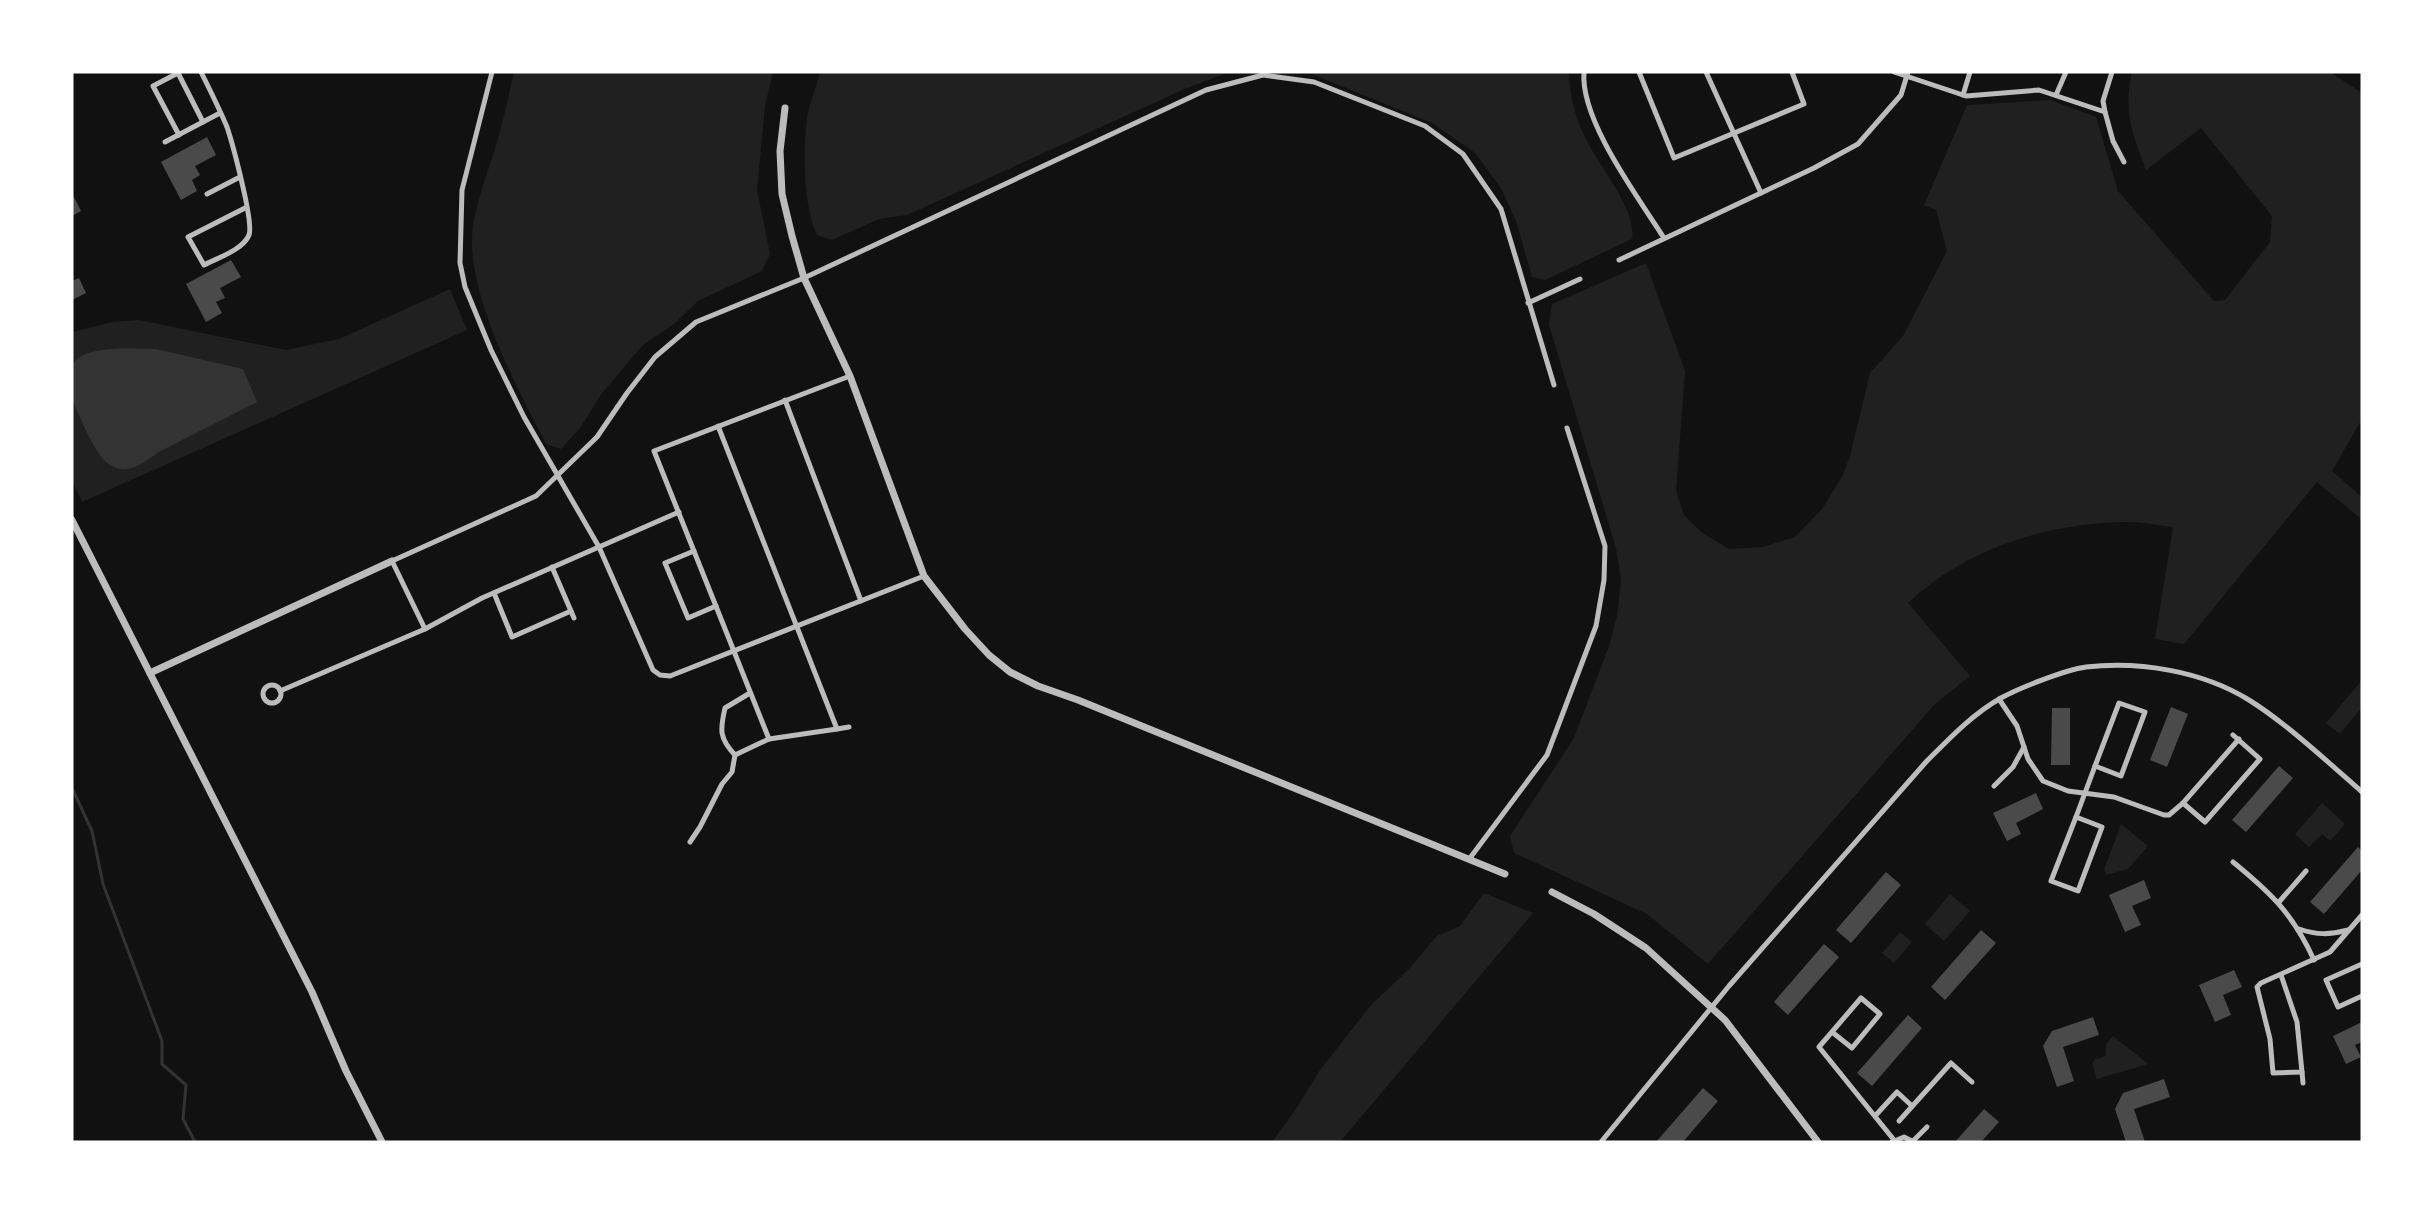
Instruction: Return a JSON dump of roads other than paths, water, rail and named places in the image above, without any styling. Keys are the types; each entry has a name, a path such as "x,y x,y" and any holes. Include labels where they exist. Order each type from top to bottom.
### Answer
{"street":[{"path":"201,72 227,128 247,207 250,234 243,244 204,265 188,237 247,207"},
{"path":"492,72 462,190 462,274 491,350 524,417 599,547 648,660 657,673 670,676 924,576"},
{"path":"1584,72 1583,84 1588,108 1620,168 1664,238"},
{"path":"1639,72 1674,159 1804,104 1792,72"},
{"path":"1706,72 1761,193"},
{"path":"1894,72 1908,74 1963,95 2039,90 2105,112"},
{"path":"1963,95 1970,72"},
{"path":"2056,95 2066,72"},
{"path":"2112,72 2103,101 2115,147 2124,162"},
{"path":"179,135 153,86 178,73 203,122"},
{"path":"1619,260 1814,168 1858,144 1901,95 1908,74"},
{"path":"150,674 536,496 597,437 655,357 696,322 804,278 1206,90 1263,75 1314,82 1370,104 1425,126 1463,154 1501,209 1554,385"},
{"path":"785,108 780,151 782,194 804,278 850,376 924,576 965,629 989,655 1010,672 1038,687 1078,700 1505,874"},
{"path":"165,142 220,112"},
{"path":"207,194 240,177"},
{"path":"1528,303 1580,279"},
{"path":"769,739 654,451 850,376"},
{"path":"785,400 861,601"},
{"path":"718,426 837,729"},
{"path":"1470,858 1547,755 1596,626 1604,580 1605,546 1568,428"},
{"path":"280,691 425,629 494,593 679,512"},
{"path":"72,520 312,992 346,1071 382,1142"},
{"path":"694,550 665,562 688,618 716,606"},
{"path":"392,561 425,629"},
{"path":"552,567 574,618"},
{"path":"494,593 512,637 571,611"},
{"path":"1601,1142 1712,1008 1925,763 1959,728 1999,699 2021,688 2084,667 2136,665 2190,675 2226,688 2250,701 2362,792"},
{"path":"735,755 725,744 720,728 725,708 750,693"},
{"path":"1999,699 2017,726 2028,759 2043,781 2068,791 2114,797 2164,815 2169,815 2183,803 2236,737 2260,759 2205,822 2183,803"},
{"path":"2076,817 2102,827 2079,893 2052,881 2085,792 2119,703 2145,712 2121,776 2095,766"},
{"path":"735,755 769,739 849,727"},
{"path":"1994,786 2019,760 2024,747"},
{"path":"690,842 722,784 732,772 735,755"},
{"path":"2233,862 2279,902 2299,929 2314,960"},
{"path":"2279,902 2306,871"},
{"path":"1552,892 1594,914 1646,948 1712,1008 1727,1023 1818,1142"},
{"path":"2302,1072 2273,1073 2270,1039 2257,989 2261,983 2330,952 2362,915"},
{"path":"2299,929 2314,935 2335,934 2349,930"},
{"path":"2362,964 2326,980 2338,1007 2362,996"},
{"path":"2282,975 2297,1022 2303,1083"},
{"path":"1832,1032 1852,1048 1880,1014 1861,998 1819,1047 1893,1141 1904,1137 1913,1141 1927,1126"},
{"path":"1899,1121 1951,1063 1972,1082"},
{"path":"1875,1116 1897,1092 1912,1106"}],"waterway":[{"path":"72,788 92,831 103,884 162,1041 162,1064 186,1085 183,1119 195,1142"}]}
